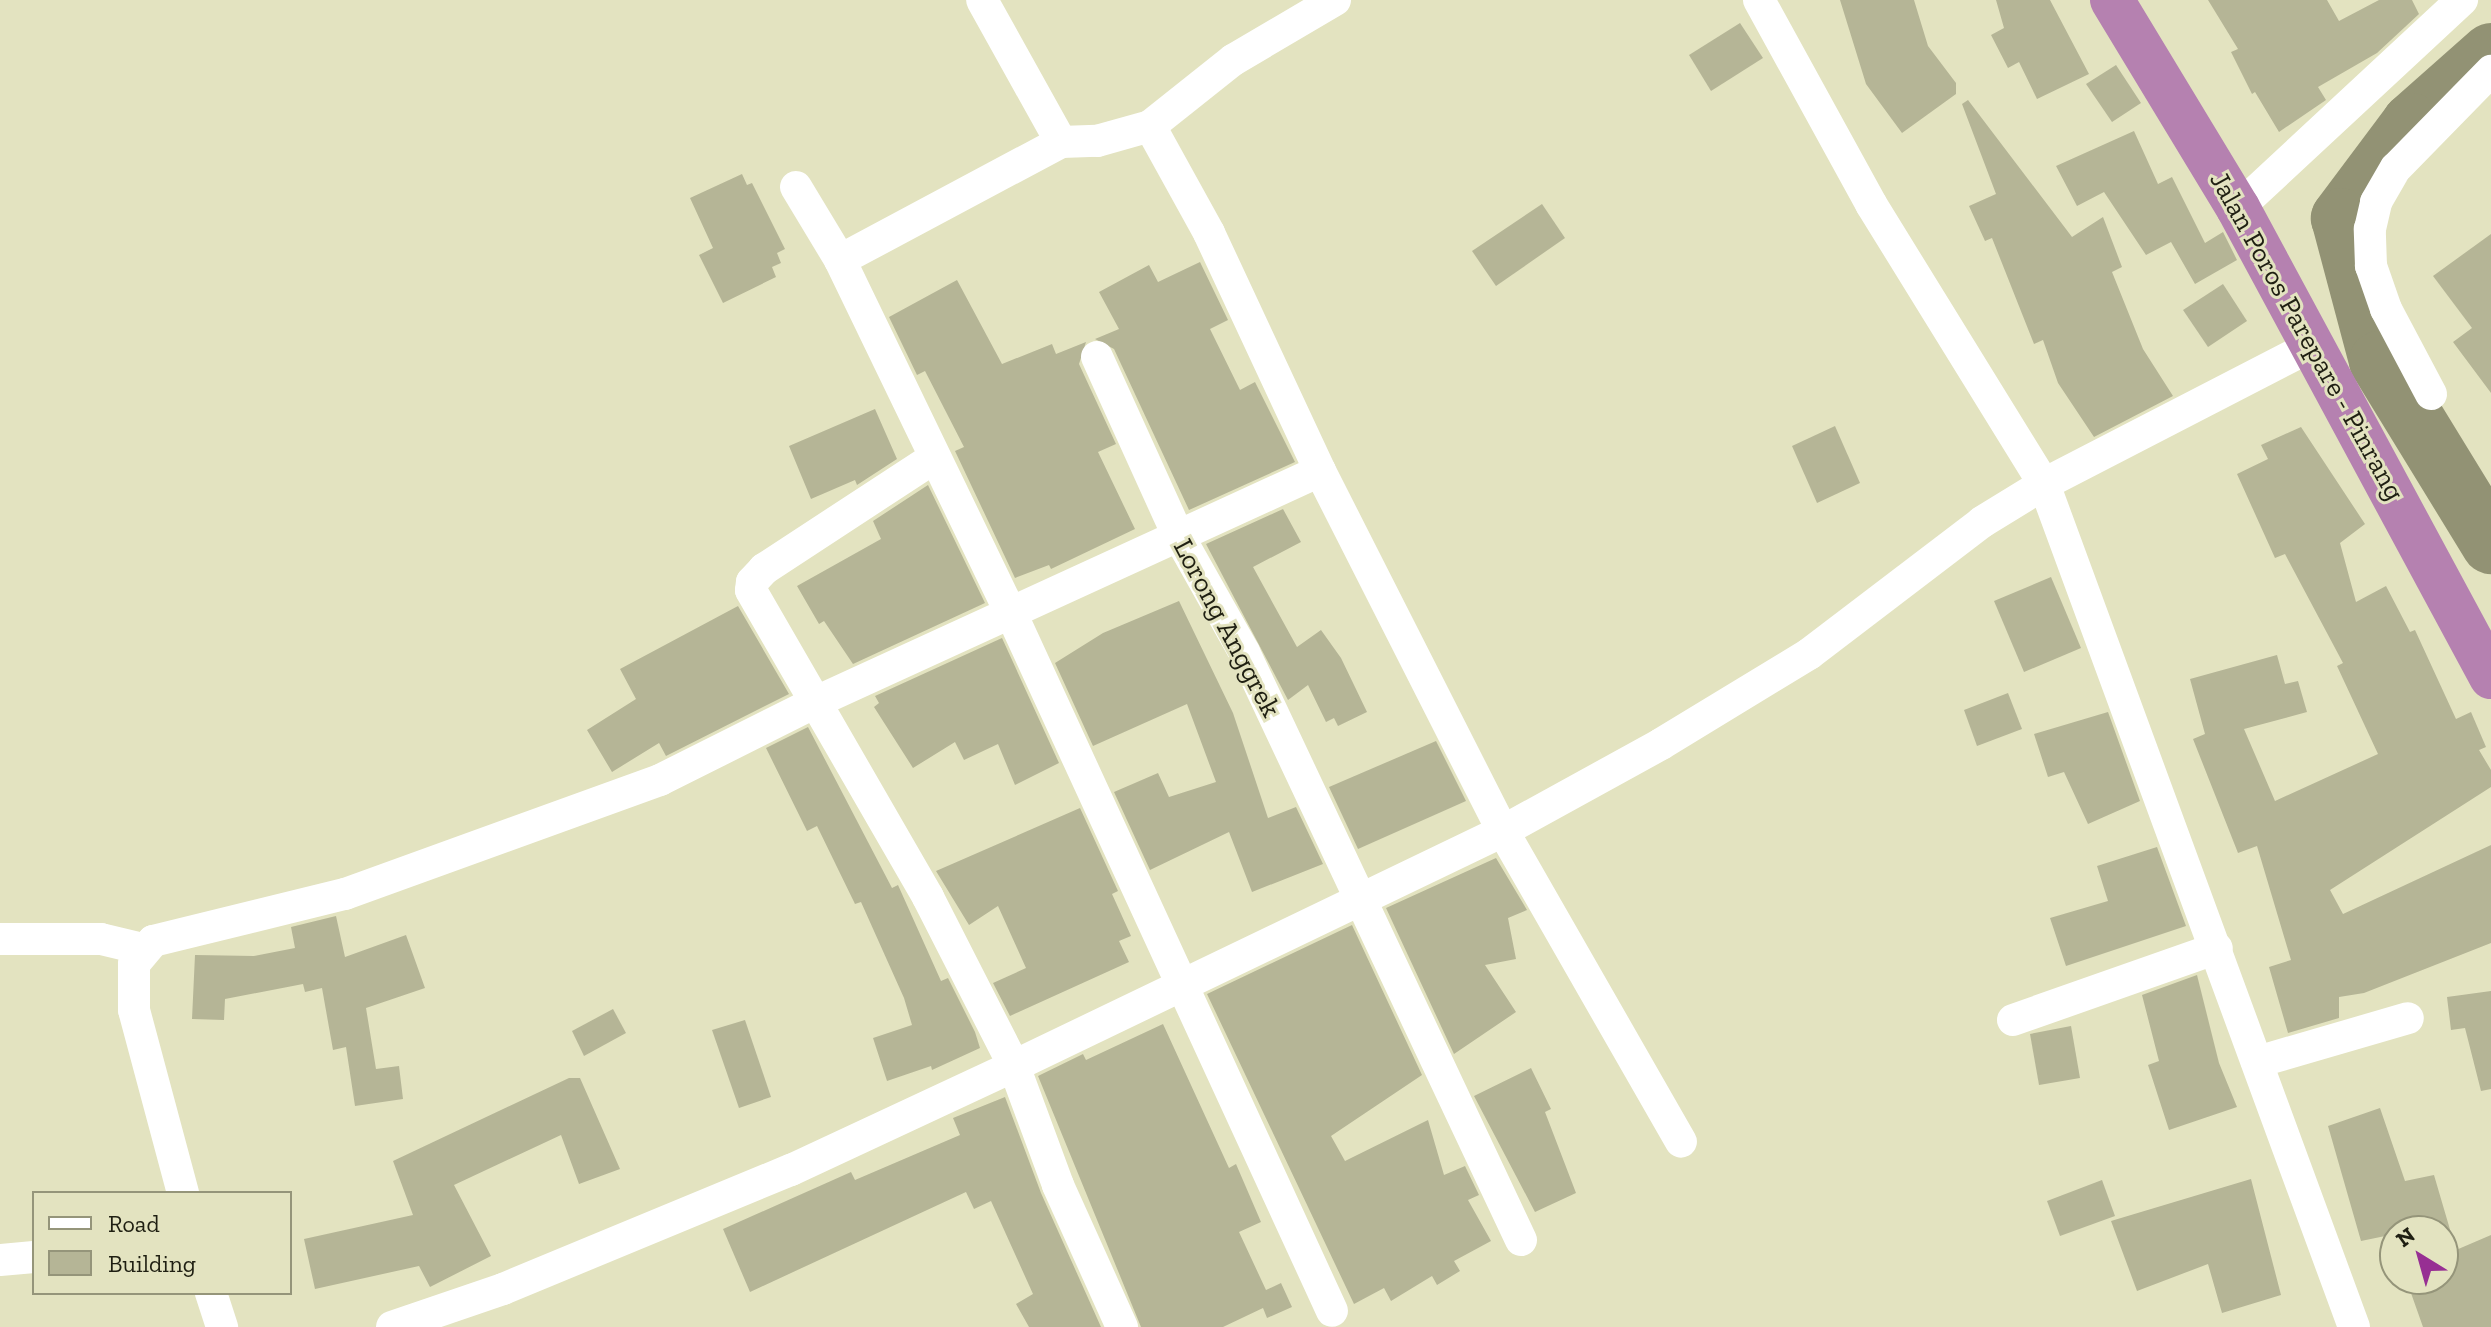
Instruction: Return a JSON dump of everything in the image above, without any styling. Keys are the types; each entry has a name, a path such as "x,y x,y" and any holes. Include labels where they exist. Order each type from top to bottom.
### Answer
{"highway":[{"name":"Jalan Poros Parepare - Pinrang","path":"2112,0 2238,208 2491,677"}],"street":[{"path":"982,0 1061,142"},
{"path":"840,260 1061,142 1097,141 1150,126 1233,60 1335,0"},
{"path":"1759,0 1871,204 2044,484 2354,1327"},
{"path":"2238,208 2462,0"},
{"path":"2431,394 2386,309 2371,266 2370,229 2376,202 2396,168 2491,71"},
{"path":"1150,126 1209,233 1320,471 1503,831 1681,1142"},
{"path":"796,187 840,260 1011,613 1178,984 1332,1311"},
{"path":"392,1327 503,1289 791,1170 1503,831 1754,691 1982,522 2044,484 2311,346"},
{"name":"Lorong Anggrek","path":"1097,357 1177,533 1244,652 1521,1240"},
{"path":"935,457 752,582 754,598 818,701 1014,1066 1058,1185 1122,1327"},
{"path":"182,1191 134,1010 134,964 143,949 175,933 233,924 345,894 660,780 818,701 1177,533 1320,471"},
{"path":"0,939 101,939 143,949"},
{"path":"2013,1020 2217,948"},
{"path":"2257,1062 2408,1018"},
{"path":"0,1260 32,1257"},
{"path":"212,1295 222,1327"}],"building":[{"path":"1840,0 1914,0 1928,46 1956,83 1956,94 1902,133 1866,84"},
{"path":"1996,0 2050,0 2089,74 2037,99 2019,62 2008,68 1991,35 2004,28"},
{"path":"2208,0 2327,0 2339,21 2379,0 2412,0 2419,14 2377,53 2318,87 2326,100 2279,132 2255,92 2252,94 2231,52 2238,49"},
{"path":"1740,23 1763,58 1711,91 1689,55"},
{"path":"2116,65 2141,103 2112,122 2086,84"},
{"path":"1968,100 2072,237 2103,217 2122,267 2112,272 2143,349 2173,396 2094,437 2058,383 2043,340 2034,344 1992,238 1985,241 1969,206 1996,194 1962,104"},
{"path":"2134,131 2158,184 2172,177 2205,243 2223,232 2237,260 2195,284 2171,242 2146,255 2104,192 2077,206 2056,166"},
{"path":"742,174 747,185 752,183 785,249 777,253 781,263 772,267 776,277 723,303 699,255 713,248 690,198"},
{"path":"1542,204 1565,238 1496,286 1472,251"},
{"path":"2491,234 2491,393 2453,342 2472,328 2433,276"},
{"path":"1200,262 1228,320 1210,329 1240,390 1255,382 1295,462 1189,510 1114,349 1095,339 1119,329 1099,292 1149,265 1158,282"},
{"path":"957,280 1002,364 1052,344 1056,354 1086,342 1079,364 1116,444 1098,452 1135,529 1051,569 1049,565 1015,578 955,451 964,447 925,371 917,375 889,317"},
{"path":"2223,284 2247,321 2208,347 2183,310"},
{"path":"875,409 897,459 857,485 855,480 811,499 789,446"},
{"path":"1835,426 1860,483 1817,503 1792,446"},
{"path":"2301,427 2365,524 2340,543 2356,602 2386,586 2410,632 2415,630 2456,719 2471,712 2486,747 2479,750 2491,770 2491,787 2330,890 2343,914 2491,845 2491,943 2364,993 2339,997 2339,1018 2288,1033 2269,967 2291,960 2257,846 2238,853 2193,739 2205,734 2190,679 2277,655 2285,684 2298,681 2307,712 2244,729 2275,801 2378,754 2337,666 2343,663 2285,554 2275,558 2237,474 2268,459 2261,445"},
{"path":"928,485 985,603 853,664 824,621 819,624 797,586 881,539 873,521"},
{"path":"1283,509 1301,542 1253,567 1297,647 1321,630 1341,658 1367,712 1338,726 1334,718 1326,722 1308,685 1288,700 1206,544"},
{"path":"2051,577 2081,648 2024,672 1994,601"},
{"path":"1179,601 1233,713 1268,818 1296,807 1323,864 1252,892 1229,832 1150,870 1114,792 1158,773 1169,797 1216,782 1187,704 1093,746 1055,663 1103,633"},
{"path":"738,606 789,694 666,756 659,743 612,772 587,730 636,699 620,669"},
{"path":"1002,638 1059,763 1015,785 998,744 964,760 955,742 913,768 874,707 879,703 875,696"},
{"path":"2008,693 2022,729 1977,746 1964,710"},
{"path":"2108,712 2140,801 2088,824 2064,772 2048,777 2034,734"},
{"path":"808,727 892,888 898,885 941,981 948,978 975,1032 980,1048 932,1070 931,1066 887,1081 873,1038 912,1025 904,998 861,902 855,904 817,826 807,831 766,748"},
{"path":"1436,741 1466,801 1358,849 1329,787"},
{"path":"1080,808 1118,891 1112,894 1131,936 1119,941 1129,962 1010,1016 993,983 1026,968 998,906 969,925 936,871"},
{"path":"2157,847 2186,926 2066,966 2050,918 2108,901 2097,866"},
{"path":"1496,858 1527,910 1508,918 1516,959 1485,965 1516,1012 1454,1054 1386,908"},
{"path":"336,916 345,957 406,935 425,988 366,1008 376,1069 399,1066 403,1099 355,1106 346,1047 333,1050 322,988 305,992 303,984 225,999 224,1020 192,1019 195,955 254,956 295,948 291,927"},
{"path":"1352,925 1422,1075 1331,1136 1345,1161 1428,1120 1444,1175 1465,1166 1479,1195 1468,1200 1491,1241 1454,1261 1460,1271 1437,1285 1432,1276 1391,1301 1384,1288 1354,1304 1207,994"},
{"path":"2197,975 2219,1063 2237,1107 2169,1130 2148,1065 2159,1061 2142,995"},
{"path":"2491,991 2491,1089 2481,1091 2465,1028 2451,1030 2447,997"},
{"path":"613,1009 626,1033 584,1056 572,1031"},
{"path":"745,1020 771,1097 739,1108 712,1030"},
{"path":"1163,1024 1229,1168 1236,1164 1261,1222 1239,1232 1266,1290 1281,1283 1292,1307 1267,1318 1263,1308 1223,1327 1141,1327 1038,1076 1083,1054 1086,1060"},
{"path":"2071,1026 2080,1078 2039,1085 2030,1034"},
{"path":"1531,1068 1551,1109 1545,1112 1576,1193 1535,1212 1474,1096"},
{"path":"569,1078 580,1078 620,1169 579,1184 561,1135 454,1185 491,1256 430,1287 419,1266 315,1289 304,1239 413,1215 393,1161"},
{"path":"1005,1097 1041,1193 1101,1327 1029,1327 1016,1304 1033,1294 991,1201 974,1209 966,1192 750,1292 723,1229 851,1172 855,1180 960,1135 953,1118"},
{"path":"2380,1108 2405,1181 2434,1175 2446,1215 2379,1215 2379,1237 2361,1241 2328,1126"},
{"path":"2251,1179 2281,1295 2222,1313 2208,1264 2137,1291 2111,1221"},
{"path":"2102,1180 2115,1216 2060,1236 2047,1201"},
{"path":"2491,1235 2491,1327 2423,1327 2412,1295 2459,1295 2459,1249"}],"waterway":[{"path":"2491,53 2412,123 2341,218 2379,361 2491,544"}]}
